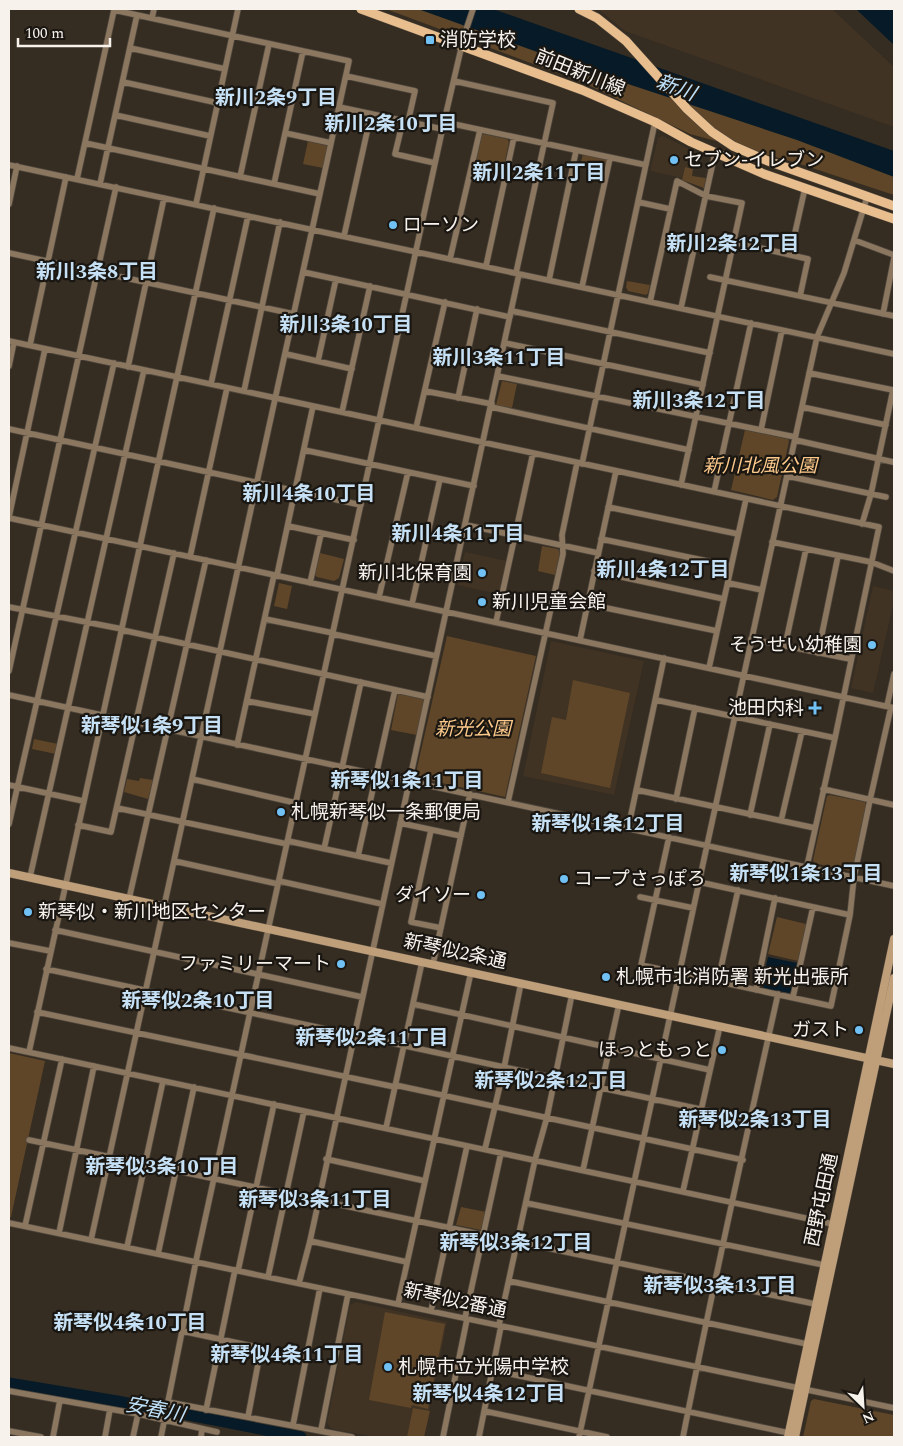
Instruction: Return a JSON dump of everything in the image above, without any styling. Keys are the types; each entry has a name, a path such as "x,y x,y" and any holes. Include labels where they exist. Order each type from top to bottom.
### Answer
{"main road":[{"name":"前田新川線","path":"362,9 463,40 655,122 691,142 764,174 894,219"},
{"name":"前田新川線","path":"580,9 597,18 626,41 687,109 712,132 733,146 756,157 894,206"}],"street":[{"path":"152,18 154,9"},
{"path":"196,204 238,9"},
{"path":"161,1437 196,1262 442,129 463,40 474,9"},
{"path":"77,179 114,10 349,61 92,1240"},
{"path":"100,184 137,15"},
{"path":"240,177 269,44"},
{"path":"130,48 225,68"},
{"path":"274,184 302,51"},
{"path":"346,76 415,91 395,154 435,163"},
{"path":"299,1284 310,1241 326,1159 466,525 553,103 454,81"},
{"path":"122,82 218,102"},
{"path":"339,107 442,129"},
{"path":"344,236 371,114"},
{"path":"115,115 210,136"},
{"path":"444,122 646,165"},
{"path":"508,802 563,554 562,535 589,429 655,122"},
{"path":"450,259 480,130"},
{"path":"285,133 331,143"},
{"path":"486,266 514,137"},
{"path":"85,143 320,194"},
{"path":"549,280 576,151"},
{"path":"681,308 716,153"},
{"path":"582,287 610,158"},
{"path":"9,164 894,354"},
{"path":"9,204 17,166"},
{"path":"30,345 66,177"},
{"path":"650,302 677,181 706,196 742,203 681,485"},
{"path":"9,671 116,187"},
{"path":"790,255 805,188"},
{"path":"580,1434 624,1223 817,338 844,273 867,197"},
{"path":"128,367 164,198"},
{"path":"638,202 670,209"},
{"path":"28,1052 214,208"},
{"path":"211,384 248,216"},
{"path":"244,391 280,222"},
{"path":"854,240 894,257 883,314"},
{"path":"734,242 808,258 800,296"},
{"path":"9,253 294,314"},
{"path":"303,272 477,309 610,331 710,353"},
{"path":"710,277 894,316"},
{"path":"318,361 336,279"},
{"path":"342,412 370,286"},
{"path":"416,428 445,302"},
{"path":"458,398 477,309"},
{"path":"714,492 751,323"},
{"path":"761,430 782,330"},
{"path":"9,366 11,341 878,527 835,738 806,866"},
{"path":"505,343 703,385"},
{"path":"45,349 9,518 891,707"},
{"path":"286,354 352,368"},
{"path":"9,824 114,364"},
{"path":"30,877 144,370"},
{"path":"809,373 893,390 862,524"},
{"path":"498,376 761,430 894,462"},
{"path":"190,557 227,388"},
{"path":"425,391 690,450"},
{"path":"237,745 296,491 313,406"},
{"path":"802,407 886,425"},
{"path":"9,429 361,505"},
{"path":"304,450 474,486"},
{"path":"496,622 532,453"},
{"path":"580,640 616,471"},
{"path":"379,597 408,472"},
{"path":"787,476 886,497"},
{"path":"412,604 440,479"},
{"path":"709,668 746,499"},
{"path":"608,507 738,534"},
{"path":"466,525 598,553"},
{"path":"288,526 354,540"},
{"path":"310,583 321,534"},
{"path":"601,539 731,566"},
{"path":"772,542 871,562 894,571"},
{"path":"785,646 806,549"},
{"path":"78,825 111,832 174,553"},
{"path":"818,653 838,556"},
{"path":"129,899 206,560"},
{"path":"594,571 724,599"},
{"path":"728,583 762,590"},
{"path":"588,604 716,631"},
{"path":"9,607 88,622 428,697"},
{"path":"265,619 436,656"},
{"path":"751,639 850,659"},
{"path":"628,829 664,658"},
{"path":"669,837 641,965 830,1006 850,915 854,877 891,707 894,674"},
{"path":"324,848 361,682"},
{"path":"358,856 395,690"},
{"path":"9,695 894,886"},
{"path":"656,700 835,738"},
{"path":"247,701 315,714"},
{"path":"676,799 694,708"},
{"path":"750,815 770,724"},
{"path":"781,822 802,731"},
{"path":"192,779 296,803"},
{"path":"9,785 84,800"},
{"path":"824,789 894,805"},
{"path":"637,790 815,828"},
{"path":"433,964 470,794"},
{"path":"117,808 287,843 324,848 391,864"},
{"path":"400,823 461,836"},
{"path":"431,830 410,922 441,928"},
{"path":"174,861 382,904"},
{"name":"新琴似2条通","path":"9,873 894,1064"},
{"path":"699,882 850,915"},
{"path":"718,981 738,890"},
{"path":"640,897 693,908"},
{"path":"756,990 775,898"},
{"path":"793,997 813,907"},
{"path":"55,930 362,997"},
{"name":"西野屯田通","path":"791,1436 872,1059 894,939"},
{"path":"9,944 50,951"},
{"path":"386,1128 422,962"},
{"path":"46,969 751,1120"},
{"path":"398,1304 471,972"},
{"name":"西野屯田通","path":"801,1389 807,1344 819,1305 824,1265 872,1059 894,978"},
{"path":"485,1149 521,983"},
{"path":"479,1437 517,1242 535,1160 547,1117 572,994"},
{"path":"683,1437 778,994"},
{"path":"413,1004 710,1070"},
{"path":"583,1170 619,1004"},
{"path":"37,1012 241,1056 495,1106 743,1160"},
{"path":"684,1191 720,1026"},
{"path":"9,1048 834,1224"},
{"path":"25,1226 62,1059"},
{"path":"59,1233 94,1066"},
{"path":"127,1248 163,1080"},
{"path":"158,1254 194,1087"},
{"path":"206,1410 220,1339 257,1187 274,1104"},
{"path":"268,1277 304,1111"},
{"path":"29,1140 819,1305"},
{"path":"431,1311 467,1146"},
{"path":"443,1437 501,1152"},
{"path":"326,1159 425,1181"},
{"path":"526,1202 824,1265"},
{"name":"新琴似2番通","path":"9,1223 894,1408"},
{"path":"310,1241 407,1262"},
{"path":"509,1281 807,1344"},
{"path":"293,1425 320,1288"},
{"path":"321,1430 348,1294"},
{"path":"182,1331 261,1348 248,1417"},
{"path":"492,1370 688,1411 791,1436"},
{"path":"9,1391 165,1419 217,1432"},
{"path":"53,1437 60,1400"},
{"path":"167,1405 248,1417 352,1437"},
{"path":"105,1437 110,1409"},
{"path":"484,1412 580,1434 607,1437"},
{"path":"133,1437 138,1414"},
{"path":"201,1437 202,1429"},
{"path":"9,1431 41,1437"}],"shaded area":[{"path":"598,9 832,9 894,67 894,127 625,31"},
{"name":"セブン-イレブン","path":"663,136 697,153 694,169 685,167 682,178 650,171 658,138"},
{"name":"新川北保育園","path":"465,552 507,561 499,594 457,585"},
{"name":"そうせい幼稚園","path":"873,586 894,591 894,601 873,693 851,688"},
{"path":"551,641 644,661 614,795 523,776"},
{"name":"札幌市立光陽中学校","path":"356,1302 447,1322 424,1437 375,1437 332,1429 327,1423 350,1305"}],"green space":[{"path":"386,9 449,9 894,174 894,195 794,162 690,134 584,83"},
{"path":"482,135 507,139 509,142 502,175 474,169"},
{"path":"308,141 328,146 323,168 303,164"},
{"path":"583,154 608,159 605,172 580,166"},
{"path":"685,167 693,169 692,176 706,178 704,188 682,180"},
{"path":"627,281 650,285 648,293 646,295 628,291 626,287"},
{"path":"502,381 517,384 512,408 496,405"},
{"name":"新川北風公園","path":"745,430 788,439 789,441 777,497 773,500 731,490"},
{"path":"542,546 558,549 560,554 555,575 538,571"},
{"path":"320,553 344,559 339,578 334,581 315,575"},
{"path":"279,583 292,586 287,609 274,606"},
{"name":"新光公園","path":"447,636 536,656 505,797 415,777"},
{"path":"573,680 630,693 610,788 541,773 552,717 566,720"},
{"path":"398,694 425,699 417,735 391,730"},
{"path":"34,739 58,744 56,754 32,749"},
{"path":"140,778 153,780 148,799 124,792 127,779 139,781"},
{"path":"827,796 865,802 866,805 853,869 850,871 814,863 813,860"},
{"path":"777,917 806,924 798,961 768,954"},
{"path":"9,1053 45,1061 11,1217 9,1217"},
{"path":"461,1207 486,1212 481,1230 456,1225"},
{"path":"385,1312 445,1324 428,1409 412,1405 411,1408 369,1400"},
{"path":"814,1399 894,1415 894,1437 803,1437 811,1401"},
{"path":"413,1408 430,1411 424,1437 407,1437"}],"water":[{"name":"新川","path":"418,9 493,9 894,151 894,177 797,140 607,77"},
{"path":"856,9 894,9 894,45 858,11"},
{"path":"768,957 797,963 789,993 764,988 762,985"}],"waterway":[{"name":"安春川","path":"9,1383 117,1401 301,1437"}],"place":[{"name":"消防学校","path":"430,40"},
{"name":"セブン-イレブン","path":"674,160"},
{"name":"ローソン","path":"393,225"},
{"name":"新川北保育園","path":"482,573"},
{"name":"新川児童会館","path":"482,602"},
{"name":"そうせい幼稚園","path":"872,645"},
{"name":"池田内科","path":"815,708"},
{"name":"札幌新琴似一条郵便局","path":"281,812"},
{"name":"コープさっぽろ","path":"564,879"},
{"name":"ダイソー","path":"481,895"},
{"name":"新琴似・新川地区センター","path":"28,912"},
{"name":"ファミリーマート","path":"341,964"},
{"name":"札幌市北消防署 新光出張所","path":"606,977"},
{"name":"ガスト","path":"859,1030"},
{"name":"ほっともっと","path":"722,1050"},
{"name":"札幌市立光陽中学校","path":"388,1367"}],"district":[{"name":"新川2条9丁目","path":"276,98"},
{"name":"新川2条10丁目","path":"391,124"},
{"name":"新川2条11丁目","path":"539,173"},
{"name":"新川2条12丁目","path":"733,244"},
{"name":"新川3条8丁目","path":"97,272"},
{"name":"新川3条10丁目","path":"346,325"},
{"name":"新川3条11丁目","path":"499,358"},
{"name":"新川3条12丁目","path":"699,401"},
{"name":"新川4条10丁目","path":"309,494"},
{"name":"新川4条11丁目","path":"458,534"},
{"name":"新川4条12丁目","path":"663,570"},
{"name":"新琴似1条9丁目","path":"152,726"},
{"name":"新琴似1条11丁目","path":"407,781"},
{"name":"新琴似1条12丁目","path":"608,824"},
{"name":"新琴似1条13丁目","path":"806,874"},
{"name":"新琴似2条10丁目","path":"198,1001"},
{"name":"新琴似2条11丁目","path":"372,1038"},
{"name":"新琴似2条12丁目","path":"551,1081"},
{"name":"新琴似2条13丁目","path":"755,1120"},
{"name":"新琴似3条10丁目","path":"162,1167"},
{"name":"新琴似3条11丁目","path":"315,1200"},
{"name":"新琴似3条12丁目","path":"516,1243"},
{"name":"新琴似3条13丁目","path":"720,1286"},
{"name":"新琴似4条10丁目","path":"130,1323"},
{"name":"新琴似4条11丁目","path":"287,1355"},
{"name":"新琴似4条12丁目","path":"489,1394"}]}
